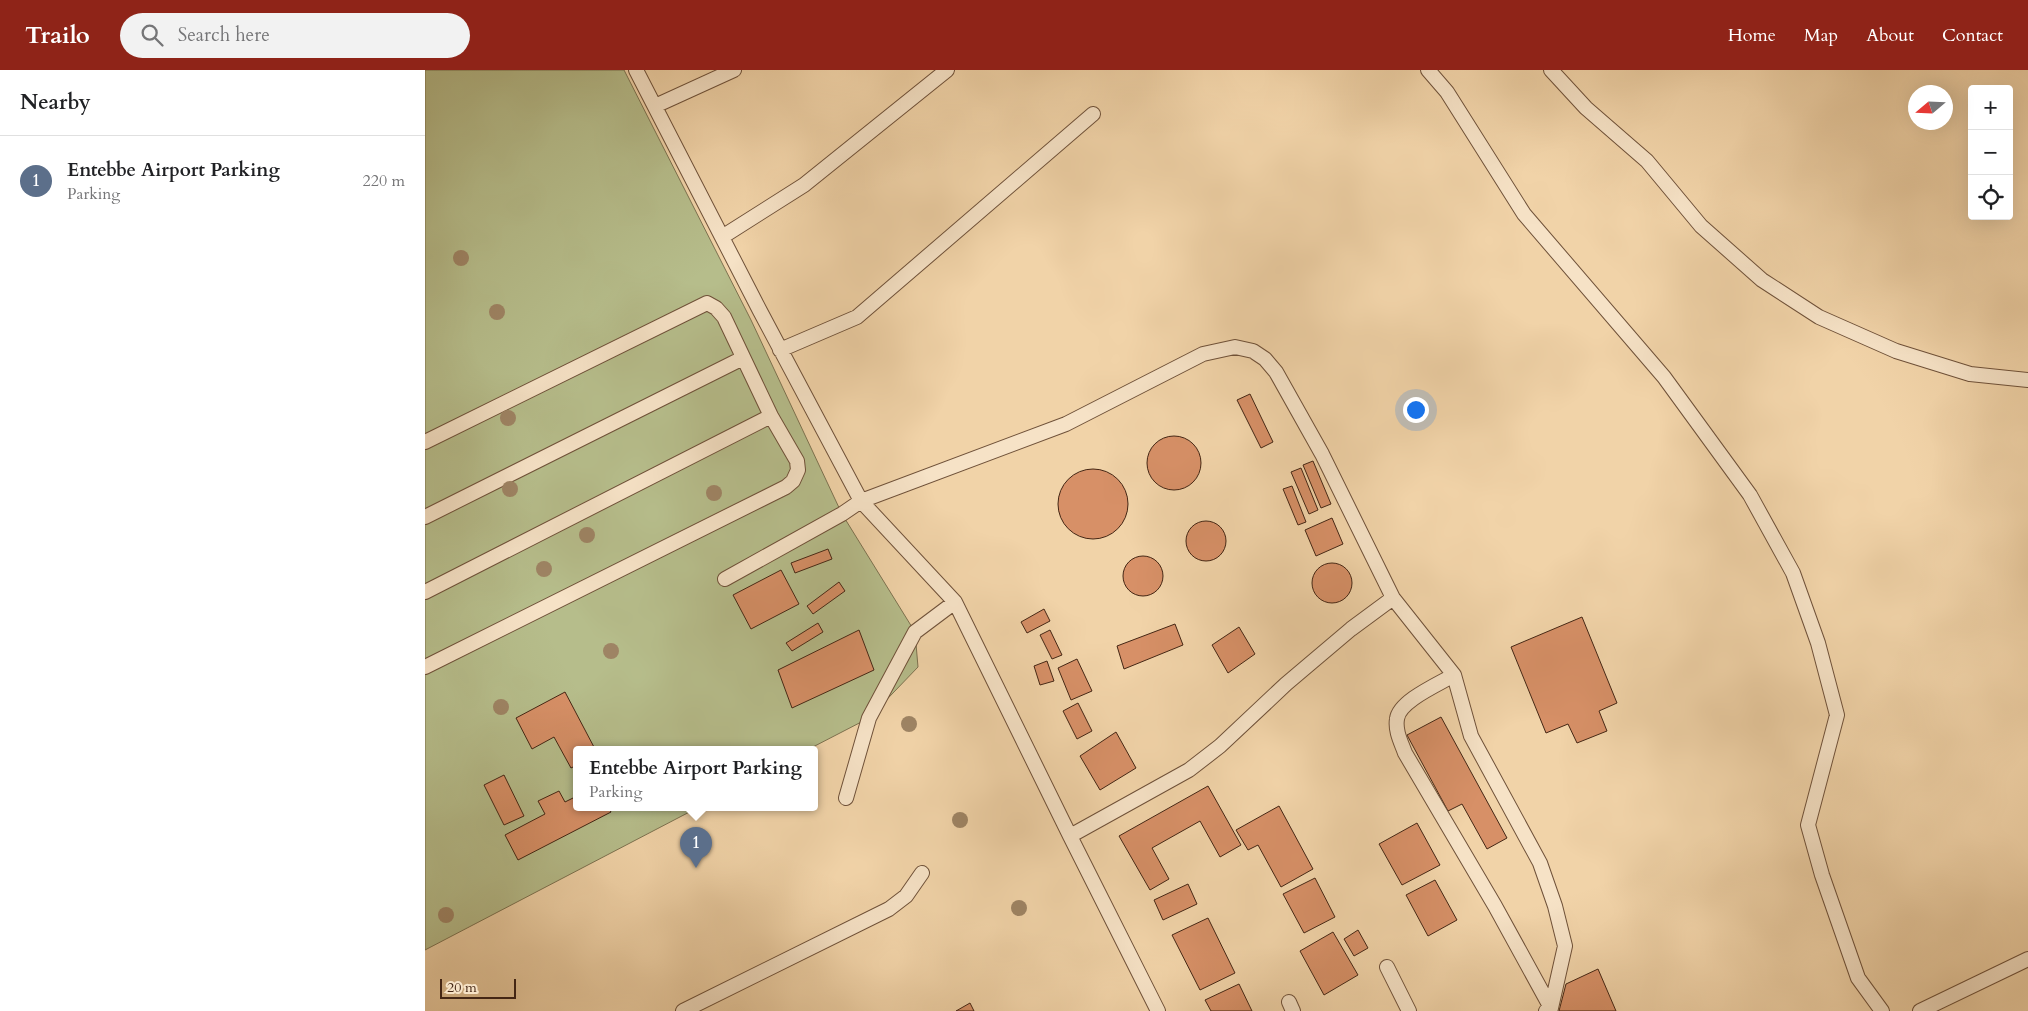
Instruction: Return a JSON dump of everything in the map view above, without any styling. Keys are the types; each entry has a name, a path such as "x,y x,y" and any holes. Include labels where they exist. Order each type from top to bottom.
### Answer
{"lane":[{"path":"636,70 780,350 861,501 955,602 1158,1011"},
{"path":"655,106 734,70"},
{"path":"722,237 804,184 947,70"},
{"path":"1428,70 1447,92 1524,214 1664,377 1750,495 1793,573 1818,643 1837,715 1808,825 1822,875 1858,978 1882,1011"},
{"path":"1551,70 1586,108 1647,161 1701,226 1762,280 1819,317 1896,351 1970,374 2028,380"},
{"path":"780,350 857,317 1093,114"},
{"path":"425,442 707,303 716,308 724,317 771,416 797,461 799,470 786,487 425,667"},
{"path":"725,579 842,514 861,501 1066,424 1203,354 1235,347 1253,351 1265,359 1276,372 1322,454 1393,598 1454,675 1471,736 1540,863 1555,906 1565,946 1549,1009"},
{"path":"425,516 743,358"},
{"path":"425,592 771,416"},
{"path":"1070,836 1189,770 1220,746 1286,684 1343,635 1393,598"},
{"path":"846,798 869,718 915,632 955,602"},
{"path":"1454,675 1407,702 1401,708 1397,716 1398,735 1405,753 1495,906 1549,1009"},
{"path":"683,1011 889,909 906,896 922,873"},
{"path":"1921,1011 2028,959"},
{"path":"1387,967 1409,1011"}],"green space":[{"path":"425,70 624,70 751,320 842,514 915,632 918,667 869,718 815,746 573,746 573,811 691,811 425,950"}],"building":[{"path":"1250,394 1273,442 1261,448 1237,400"},
{"path":"1169,436 1179,436 1189,440 1197,448 1201,463 1197,478 1189,486 1179,490 1169,490 1159,486 1151,478 1147,468 1147,458 1151,448 1159,440"},
{"path":"1313,461 1331,504 1321,508 1303,465"},
{"path":"1301,468 1318,510 1309,514 1291,472"},
{"path":"1100,469 1113,475 1122,484 1126,490 1128,504 1126,518 1118,529 1107,537 1086,539 1079,537 1068,529 1060,518 1058,497 1060,490 1068,479 1079,471"},
{"path":"1292,486 1306,522 1298,525 1283,489"},
{"path":"1332,518 1343,544 1316,556 1305,530"},
{"path":"1210,521 1217,524 1223,530 1226,541 1225,549 1217,558 1210,561 1202,561 1195,558 1187,549 1186,537 1189,530 1198,522"},
{"path":"828,549 832,559 795,573 791,563"},
{"path":"1147,556 1154,559 1160,565 1163,576 1162,584 1154,593 1147,596 1139,596 1132,593 1124,584 1123,572 1126,565 1135,557"},
{"path":"1336,563 1343,566 1349,572 1352,583 1351,591 1343,600 1336,603 1328,603 1321,600 1313,591 1312,579 1315,572 1324,564"},
{"path":"781,570 799,604 751,629 733,595"},
{"path":"839,582 845,591 813,614 807,606"},
{"path":"1044,609 1050,621 1027,633 1021,622"},
{"path":"1582,617 1617,703 1599,711 1607,731 1577,743 1568,724 1546,733 1511,647"},
{"path":"818,623 823,632 792,651 786,643"},
{"path":"1175,624 1183,645 1124,669 1117,646"},
{"path":"1239,627 1255,654 1228,673 1212,645"},
{"path":"859,630 874,670 792,708 778,670"},
{"path":"1050,630 1062,655 1052,659 1040,635"},
{"path":"1077,659 1092,691 1071,700 1058,668"},
{"path":"1047,661 1054,681 1040,685 1034,666"},
{"path":"565,692 593,746 573,746 573,767 571,768 554,737 532,749 516,718"},
{"path":"1078,703 1092,731 1077,739 1063,711"},
{"path":"1441,717 1507,838 1487,849 1462,804 1448,811 1407,735"},
{"path":"1116,732 1136,768 1100,790 1080,756"},
{"path":"504,775 524,816 504,825 484,785"},
{"path":"1208,786 1241,845 1220,857 1200,821 1152,848 1169,879 1150,890 1119,836"},
{"path":"559,791 565,802 573,798 573,811 611,812 518,860 505,835 545,814 538,801"},
{"path":"1279,806 1313,869 1281,887 1258,845 1248,850 1236,830"},
{"path":"1417,823 1440,865 1402,885 1379,844"},
{"path":"1315,878 1335,917 1304,933 1283,894"},
{"path":"1435,880 1457,920 1428,936 1406,895"},
{"path":"1188,884 1197,904 1163,920 1154,900"},
{"path":"1208,918 1235,973 1200,990 1172,935"},
{"path":"1358,930 1368,948 1354,956 1344,939"},
{"path":"1333,932 1358,975 1324,995 1300,951"},
{"path":"1598,969 1616,1011 1559,1011 1566,984"},
{"path":"1239,984 1252,1011 1211,1011 1205,1000"},
{"path":"970,1003 974,1011 956,1011"}],"place":[{"name":"Entebbe Airport Parking","path":"696,868"}]}
